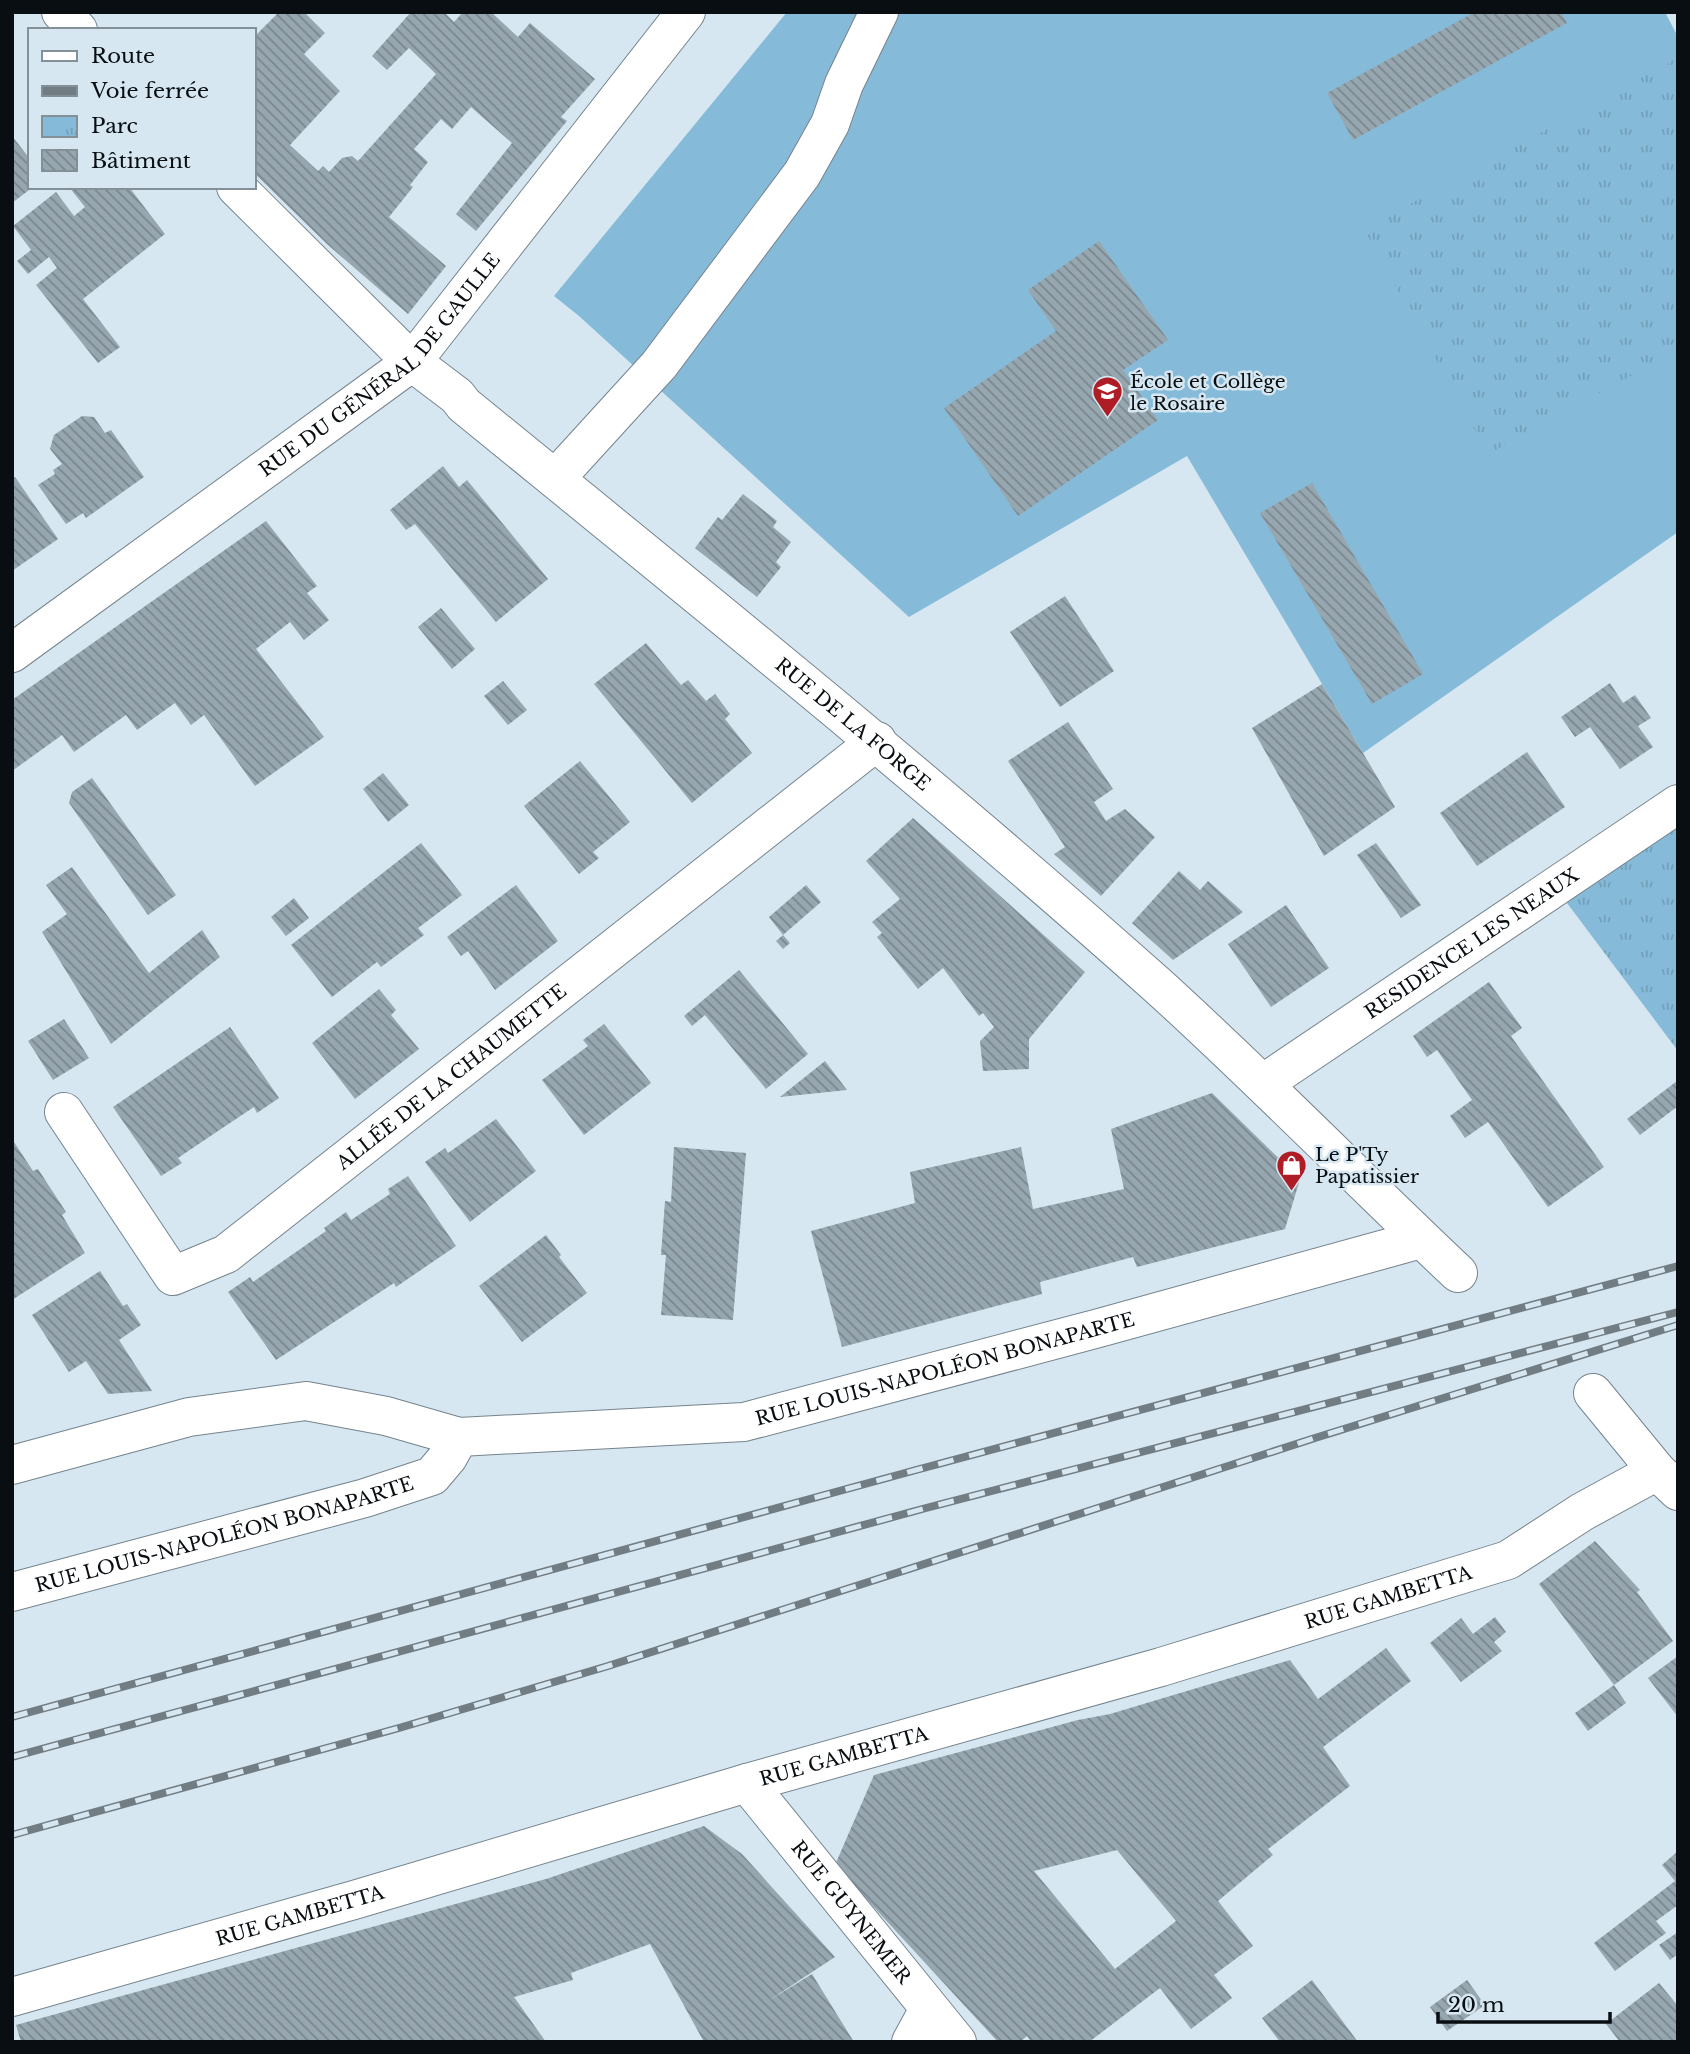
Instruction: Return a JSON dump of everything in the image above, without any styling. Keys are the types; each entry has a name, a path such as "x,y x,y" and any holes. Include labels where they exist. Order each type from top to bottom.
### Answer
{"street":[{"path":"61,12 76,28"},
{"name":"RUE DU GÉNÉRAL DE GAULLE","path":"12,653 412,362 686,12"},
{"path":"555,479 659,365 802,173 830,124 844,84 879,12"},
{"name":"RUE DE LA FORGE","path":"238,189 412,362 877,741 1155,984 1264,1083 1458,1273"},
{"name":"ALLÉE DE LA CHAUMETTE","path":"64,1112 173,1276 226,1254 877,741"},
{"name":"RESIDENCE LES NEAUX","path":"1264,1083 1678,804"},
{"name":"RUE LOUIS-NAPOLÉON BONAPARTE","path":"12,1465 189,1417 306,1401 386,1416 459,1437 744,1422 1421,1239"},
{"path":"1593,1393 1667,1481"},
{"name":"RUE LOUIS-NAPOLÉON BONAPARTE","path":"12,1592 365,1498 432,1476 449,1457 459,1437"},
{"name":"RUE GAMBETTA","path":"12,1997 354,1900 747,1783 1161,1667 1508,1560 1582,1512 1667,1481"},
{"name":"RUE GUYNEMER","path":"747,1783 957,2042"},
{"path":"911,2042 929,2009"}],"green space":[{"name":"École et Collège le Rosaire","path":"787,12 1665,12 1678,37 1678,532 1363,753 1187,456 909,617 554,296"},
{"path":"1678,58 1678,350 1488,454 1364,229"},
{"path":"1678,804 1678,1051 1555,887"}],"building":[{"path":"279,12 304,12 325,33 304,54 340,91 290,145 318,171 323,166 329,172 342,158 352,156 358,161 436,74 409,48 387,70 372,56 411,12 444,12 454,22 463,12 491,12 518,37 530,23 595,79 561,117 567,121 476,231 456,214 512,143 471,107 452,129 441,119 414,149 428,162 410,185 413,187 389,217 446,266 408,314 328,245 256,175 256,35"},
{"path":"1475,12 1561,12 1567,23 1353,140 1327,93"},
{"path":"12,136 28,156 28,189 30,189 12,203"},
{"path":"71,189 131,189 165,234 83,299 120,347 98,363 36,285 57,268 49,257 28,274 17,261 31,250 13,226 56,192 74,216 85,207"},
{"path":"1099,241 1168,340 1123,370 1158,420 1018,516 944,408 1056,331 1028,290"},
{"path":"82,416 94,417 105,433 111,430 144,477 86,518 83,513 66,524 38,485 55,474 53,470 62,464 50,449 54,435"},
{"path":"443,466 459,487 467,480 548,579 496,622 415,524 406,530 390,510"},
{"path":"15,477 58,539 12,571 12,478"},
{"path":"1312,483 1423,674 1372,704 1260,513"},
{"path":"743,494 777,521 773,527 791,542 776,562 781,567 757,597 695,548 718,517 722,520"},
{"path":"266,521 317,586 307,593 329,620 304,640 290,622 256,649 324,737 255,786 204,715 191,725 175,703 137,730 126,715 74,752 62,735 12,771 12,700"},
{"path":"1065,596 1114,671 1060,707 1010,632"},
{"path":"441,608 475,649 452,669 418,627"},
{"path":"646,643 681,685 688,680 706,701 715,694 730,714 725,719 752,753 692,803 594,684"},
{"path":"503,681 527,710 508,725 484,696"},
{"path":"1610,683 1623,703 1635,695 1651,718 1638,726 1653,747 1620,769 1590,727 1575,737 1561,717"},
{"path":"1322,684 1395,807 1324,856 1252,728"},
{"path":"1068,722 1113,789 1094,802 1106,821 1125,809 1155,837 1101,896 1054,854 1065,847 1008,761"},
{"path":"1527,752 1565,807 1477,866 1440,813"},
{"path":"580,761 630,822 593,852 599,858 579,874 524,806"},
{"path":"383,773 409,805 388,822 363,789"},
{"path":"92,778 176,895 148,915 69,803 72,792"},
{"path":"913,818 1085,972 1029,1039 1029,1069 983,1071 980,1041 994,1027 983,1013 979,1016 943,968 918,989 877,937 882,933 872,922 900,899 866,861"},
{"path":"421,843 462,895 418,928 424,935 381,967 377,962 332,997 291,945"},
{"path":"1376,843 1421,905 1401,918 1357,855"},
{"path":"72,867 149,973 202,930 220,957 111,1044 42,932 67,914 46,885"},
{"path":"1179,871 1200,890 1208,881 1243,912 1173,960 1132,923"},
{"path":"516,885 558,941 495,990 468,951 461,956 447,937"},
{"path":"806,885 821,902 783,935 769,917"},
{"path":"294,898 309,918 286,936 271,917"},
{"path":"1286,905 1329,968 1271,1007 1228,944"},
{"path":"783,935 790,943 783,949 776,941"},
{"path":"739,970 808,1054 766,1089 705,1015 692,1026 684,1016"},
{"path":"1489,982 1522,1028 1511,1036 1604,1167 1548,1207 1488,1122 1465,1138 1450,1116 1472,1100 1437,1050 1427,1057 1413,1036"},
{"path":"379,989 396,1010 391,1015 419,1049 355,1099 312,1043"},
{"path":"64,1019 89,1058 53,1080 28,1041"},
{"path":"604,1024 651,1083 584,1135 542,1080 588,1046 583,1040"},
{"path":"230,1027 279,1098 257,1113 254,1107 178,1158 182,1163 161,1176 113,1107"},
{"path":"825,1061 847,1090 780,1097"},
{"path":"1677,1081 1678,1106 1640,1135 1627,1119"},
{"path":"1212,1093 1300,1179 1285,1229 1137,1267 1133,1257 1040,1282 1042,1294 842,1347 811,1231 915,1203 910,1172 1021,1147 1033,1209 1124,1189 1111,1129"},
{"path":"496,1119 536,1171 470,1222 425,1162 445,1148 448,1153"},
{"path":"12,1139 33,1171 38,1169 66,1212 62,1215 85,1253 12,1300"},
{"path":"674,1147 746,1153 733,1320 661,1315 666,1255 661,1255 665,1201 671,1202"},
{"path":"408,1176 456,1246 396,1287 394,1283 276,1360 228,1292 250,1277 253,1282 326,1231 324,1228 346,1212 351,1220 390,1194 388,1189"},
{"path":"546,1235 587,1293 522,1342 479,1286"},
{"path":"100,1271 123,1306 127,1304 141,1325 119,1340 152,1391 108,1394 86,1361 69,1372 32,1315"},
{"path":"1595,1541 1640,1590 1637,1592 1673,1641 1614,1685 1539,1584"},
{"path":"1495,1617 1506,1632 1494,1642 1502,1651 1461,1682 1430,1643 1461,1618 1473,1634"},
{"path":"1386,1648 1411,1681 1323,1747 1350,1786 1268,1849 1273,1855 1218,1901 1253,1946 1214,1975 1232,1998 1191,2029 1160,1988 1089,2042 1031,2042 1027,2036 1020,2042 998,2042 835,1865 874,1775 1078,1720 1110,1714 1290,1660 1318,1699","holes":["1117,1850 1176,1921 1115,1969 1034,1871"]},
{"path":"1678,1656 1678,1717 1648,1678"},
{"path":"1614,1685 1626,1703 1588,1731 1575,1713"},
{"path":"704,1826 742,1854 835,1957 768,2001 812,1974 854,2042 704,2042 650,1944 571,1973 573,1980 514,1997 546,2042 21,2042 16,2025 546,1879"},
{"path":"1678,1851 1678,1905 1656,1921 1666,1933 1615,1971 1594,1943 1675,1881 1662,1865"},
{"path":"1678,1932 1678,1954 1670,1960 1659,1945"},
{"path":"1312,1980 1358,2042 1280,2042 1262,2018"},
{"path":"1467,1980 1485,2005 1447,2031 1430,2007"},
{"path":"1659,1983 1678,2006 1678,2042 1620,2042 1606,2024"}],"railway":[{"path":"12,1717 916,1470 1678,1266"},
{"path":"12,1757 926,1508 1678,1312"},
{"path":"12,1835 399,1728 608,1666 1315,1438 1678,1325"}],"place":[{"name":"École et Collège le Rosaire","path":"1107,419"},
{"name":"Le P'Ty Papatissier","path":"1292,1192"}]}
